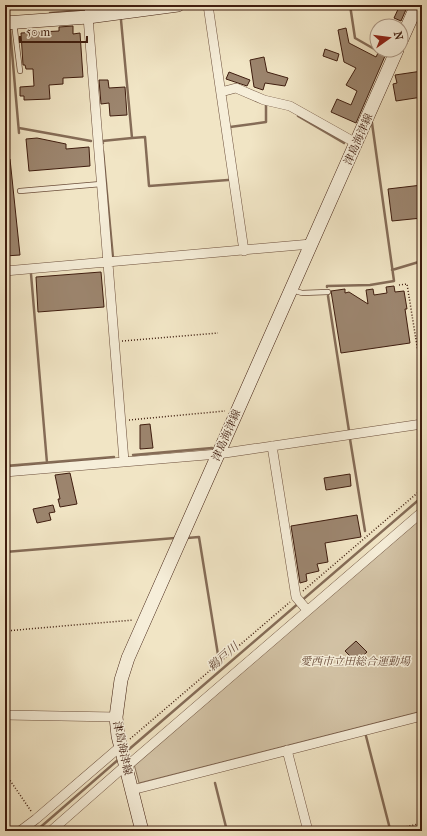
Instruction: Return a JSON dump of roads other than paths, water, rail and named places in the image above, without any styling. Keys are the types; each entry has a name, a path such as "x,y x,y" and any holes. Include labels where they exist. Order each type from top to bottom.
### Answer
{"main road":[{"path":"10,23 125,9 178,5"},
{"path":"409,23 417,5"},
{"name":"津島海津線","path":"142,831 121,747 116,717 117,702 126,666 145,619 393,58"}],"street":[{"path":"208,5 244,251"},
{"path":"89,13 101,184 124,461"},
{"path":"221,92 236,88 264,100 290,106 356,143"},
{"path":"5,271 311,244"},
{"path":"5,472 218,454 422,424"},
{"path":"272,446 296,598 306,609"},
{"path":"51,831 306,609 422,512"},
{"path":"5,715 116,717"},
{"path":"132,790 422,716"},
{"path":"20,831 121,747"},
{"path":"287,750 308,831"}],"lane":[{"path":"10,23 20,71"},
{"path":"20,191 101,184"},
{"path":"292,290 302,293 328,292"}],"waterway":[{"path":"8,5 9,17"},
{"path":"350,5 355,38 369,46"},
{"path":"50,13 84,10"},
{"path":"121,20 132,138 145,137 149,186 228,180"},
{"path":"10,29 19,133"},
{"path":"230,130 230,127 266,122 266,104"},
{"path":"298,116 344,143"},
{"path":"327,287 370,285 394,281 372,123"},
{"path":"19,128 91,141"},
{"path":"103,143 102,141 132,138"},
{"path":"103,151 113,258 115,258"},
{"path":"392,270 422,261"},
{"path":"31,274 47,463"},
{"path":"328,296 349,431"},
{"path":"350,439 365,531"},
{"path":"133,455 212,448"},
{"path":"5,466 114,457"},
{"name":"鵜戸川","path":"127,751 422,497"},
{"path":"187,538 199,537 219,661"},
{"path":"5,552 175,538"},
{"path":"366,736 390,829"},
{"name":"鵜戸川","path":"36,831 119,759"},
{"path":"215,783 227,831"}],"park label":[{"name":"愛西市立田総合運動場","path":"355,661"}]}
